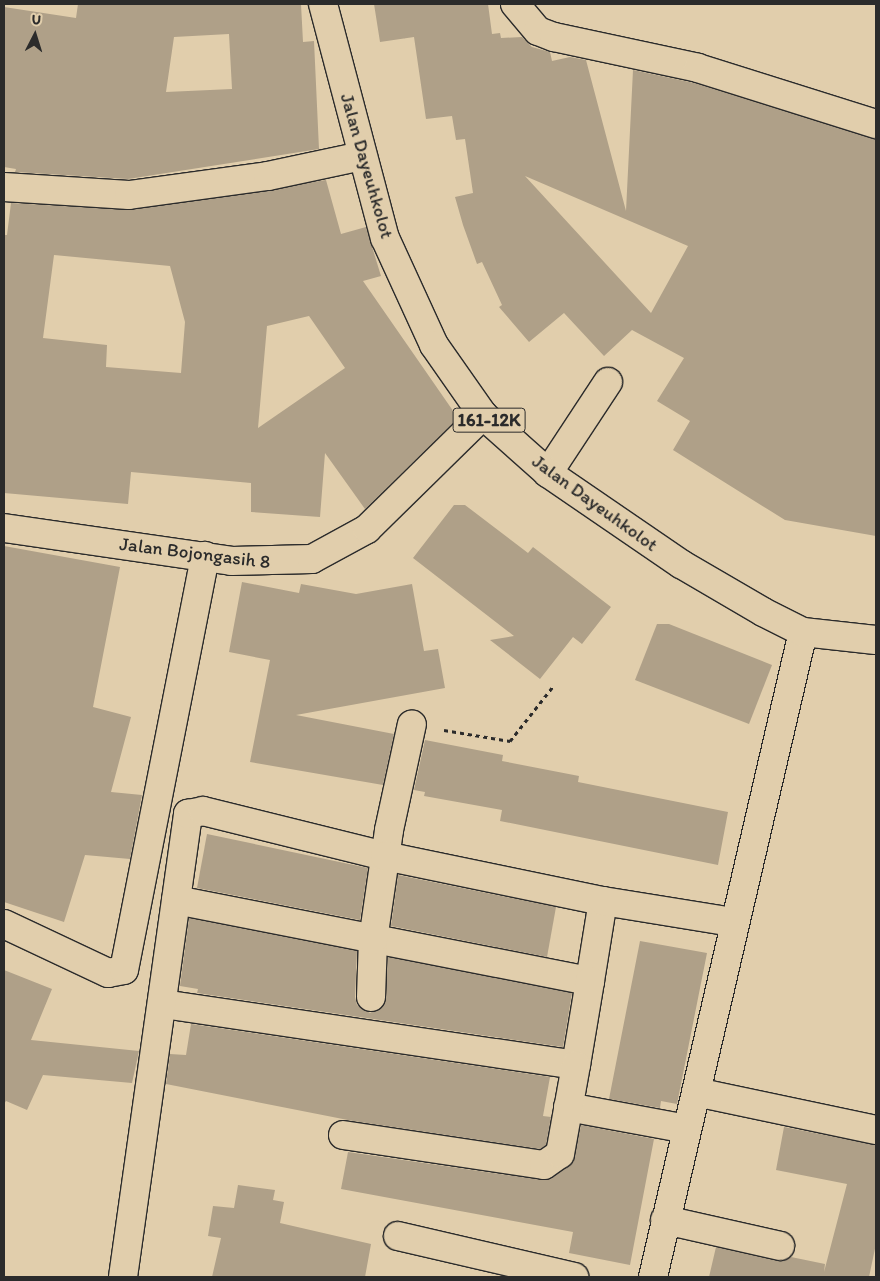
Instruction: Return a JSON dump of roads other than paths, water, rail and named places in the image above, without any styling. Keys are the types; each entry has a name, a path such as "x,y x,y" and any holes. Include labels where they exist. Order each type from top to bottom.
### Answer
{"street":[{"name":"Jalan Dayeuhkolot","path":"323,4 385,238 434,345 483,415 548,473 681,564 803,632 876,640"},
{"path":"515,4 538,31 554,37 698,68 876,124"},
{"path":"4,188 129,195 268,176 362,156"},
{"path":"548,473 608,382"},
{"name":"Jalan Bojongasih 8","path":"4,528 205,556 280,562 312,559 367,529 483,415"},
{"path":"4,924 108,973 124,970 205,556"},
{"path":"652,1277 696,1092 732,922 803,632"},
{"path":"371,997 373,940 385,856 412,724"},
{"path":"124,1277 188,814 203,811 385,856 603,901 732,922"},
{"path":"176,900 590,981"},
{"path":"343,1135 544,1165 560,1154 603,901"},
{"path":"163,1004 576,1065"},
{"path":"696,1092 876,1130"},
{"path":"568,1107 687,1129"},
{"path":"665,1220 780,1246"},
{"path":"398,1236 574,1277"}]}
